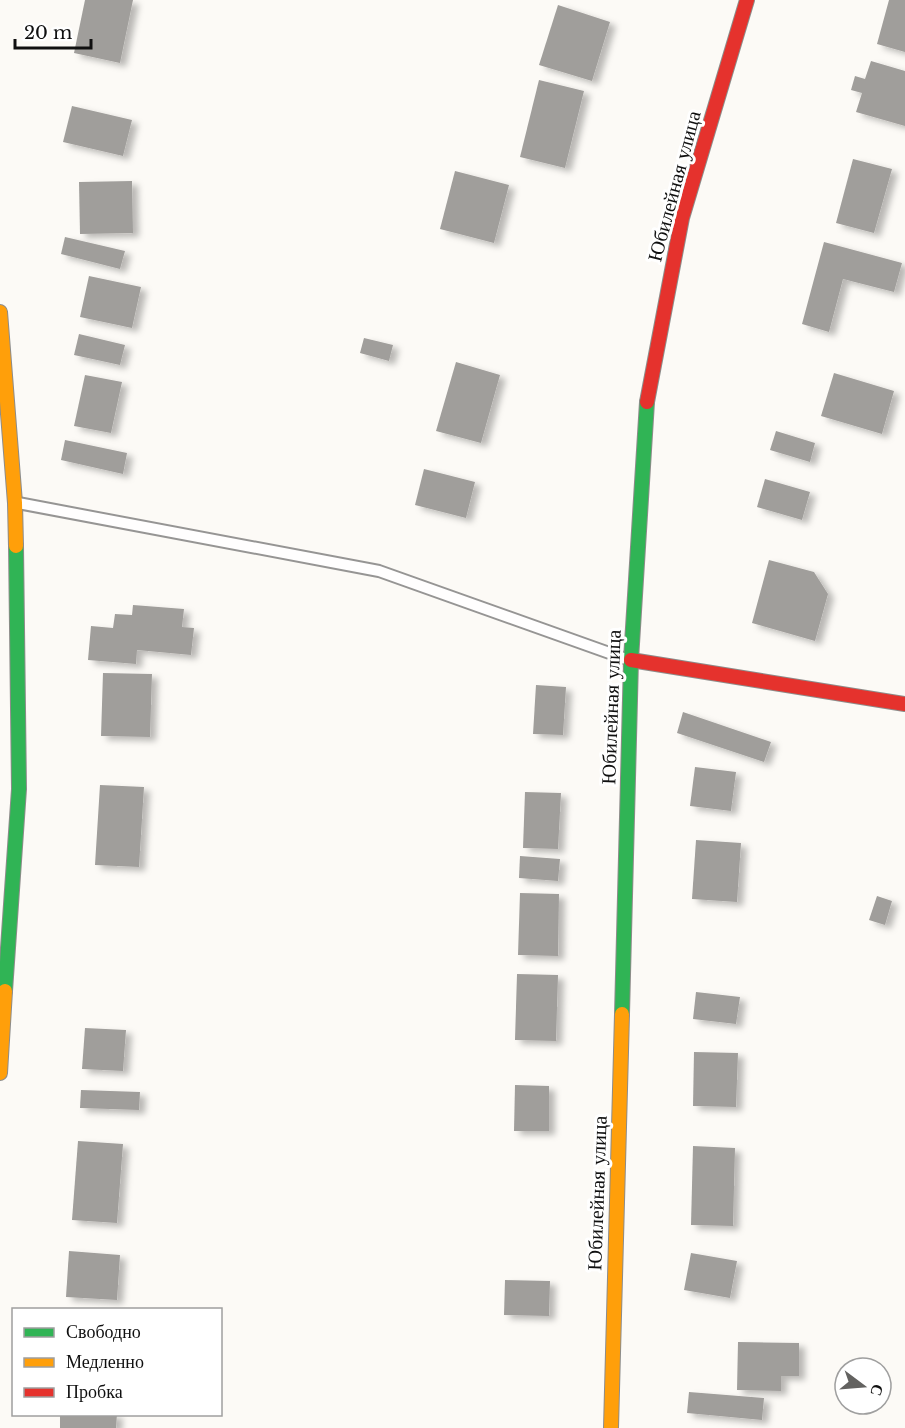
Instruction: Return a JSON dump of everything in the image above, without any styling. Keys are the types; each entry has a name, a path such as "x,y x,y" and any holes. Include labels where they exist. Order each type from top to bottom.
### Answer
{"street":[{"name":"Юбилейная улица","path":"611,1428 631,660 644,418 682,218 747,0"},
{"path":"0,312 15,502 19,789 0,1073"},
{"path":"631,660 905,704"}],"lane":[{"path":"0,504 15,502 379,571 631,660"}],"building":[{"path":"85,0 133,0 120,63 74,53"},
{"path":"889,0 905,0 905,52 877,44"},
{"path":"558,5 610,22 592,81 539,65"},
{"path":"871,61 905,71 905,126 856,112 862,93 851,90 855,76 865,79"},
{"path":"539,80 584,91 565,168 520,157"},
{"path":"72,106 132,120 123,156 63,142"},
{"path":"853,159 892,169 874,233 836,223"},
{"path":"455,171 509,185 494,243 440,229"},
{"path":"132,181 133,233 80,234 79,182"},
{"path":"65,237 125,251 120,269 61,254"},
{"path":"824,242 902,263 894,292 843,279 829,332 802,324"},
{"path":"89,276 141,287 132,328 80,317"},
{"path":"79,334 125,345 120,365 74,355"},
{"path":"364,338 393,345 389,361 360,353"},
{"path":"456,362 500,375 481,443 436,431"},
{"path":"834,373 894,391 882,434 821,416"},
{"path":"85,375 122,382 111,433 74,426"},
{"path":"776,431 815,443 810,462 770,450"},
{"path":"65,440 127,453 123,474 61,460"},
{"path":"424,469 475,482 466,518 415,505"},
{"path":"765,479 810,492 802,520 757,507"},
{"path":"769,560 814,572 828,594 815,641 752,623"},
{"path":"133,605 184,609 182,627 194,628 191,655 137,650 136,664 88,660 91,626 113,628 115,614 132,615"},
{"path":"103,673 152,674 150,737 101,736"},
{"path":"536,685 566,687 563,735 533,734"},
{"path":"683,712 771,742 764,762 677,733"},
{"path":"695,767 736,772 731,811 690,806"},
{"path":"100,785 144,787 139,867 95,865"},
{"path":"525,792 561,793 558,849 523,848"},
{"path":"696,840 741,843 737,902 692,899"},
{"path":"520,856 560,859 558,881 519,878"},
{"path":"520,893 559,894 558,956 518,955"},
{"path":"877,896 892,901 885,925 869,920"},
{"path":"517,974 558,975 556,1041 515,1040"},
{"path":"696,992 740,997 736,1024 693,1019"},
{"path":"85,1028 126,1030 123,1071 82,1069"},
{"path":"694,1052 738,1053 736,1107 693,1106"},
{"path":"515,1085 549,1086 549,1131 514,1131"},
{"path":"81,1090 140,1092 139,1110 80,1108"},
{"path":"78,1141 123,1144 117,1223 72,1220"},
{"path":"693,1146 735,1148 733,1226 691,1225"},
{"path":"69,1251 120,1255 117,1300 66,1297"},
{"path":"691,1253 737,1261 730,1298 684,1290"},
{"path":"505,1280 550,1281 549,1316 504,1315"},
{"path":"738,1342 799,1343 799,1376 781,1376 781,1391 737,1390"},
{"path":"689,1392 764,1398 762,1420 687,1413"},
{"path":"60,1416 117,1416 116,1428 60,1428"}],"traffic: fast":[{"path":"622,1014 631,660 647,402"},
{"path":"5,991 19,789 16,546"}],"traffic: slow":[{"path":"0,312 15,503 16,546"},
{"path":"0,1073 5,991"},
{"path":"611,1428 622,1014"}],"traffic: jam":[{"path":"647,402 682,218 747,0"},
{"path":"631,660 905,704"}]}
